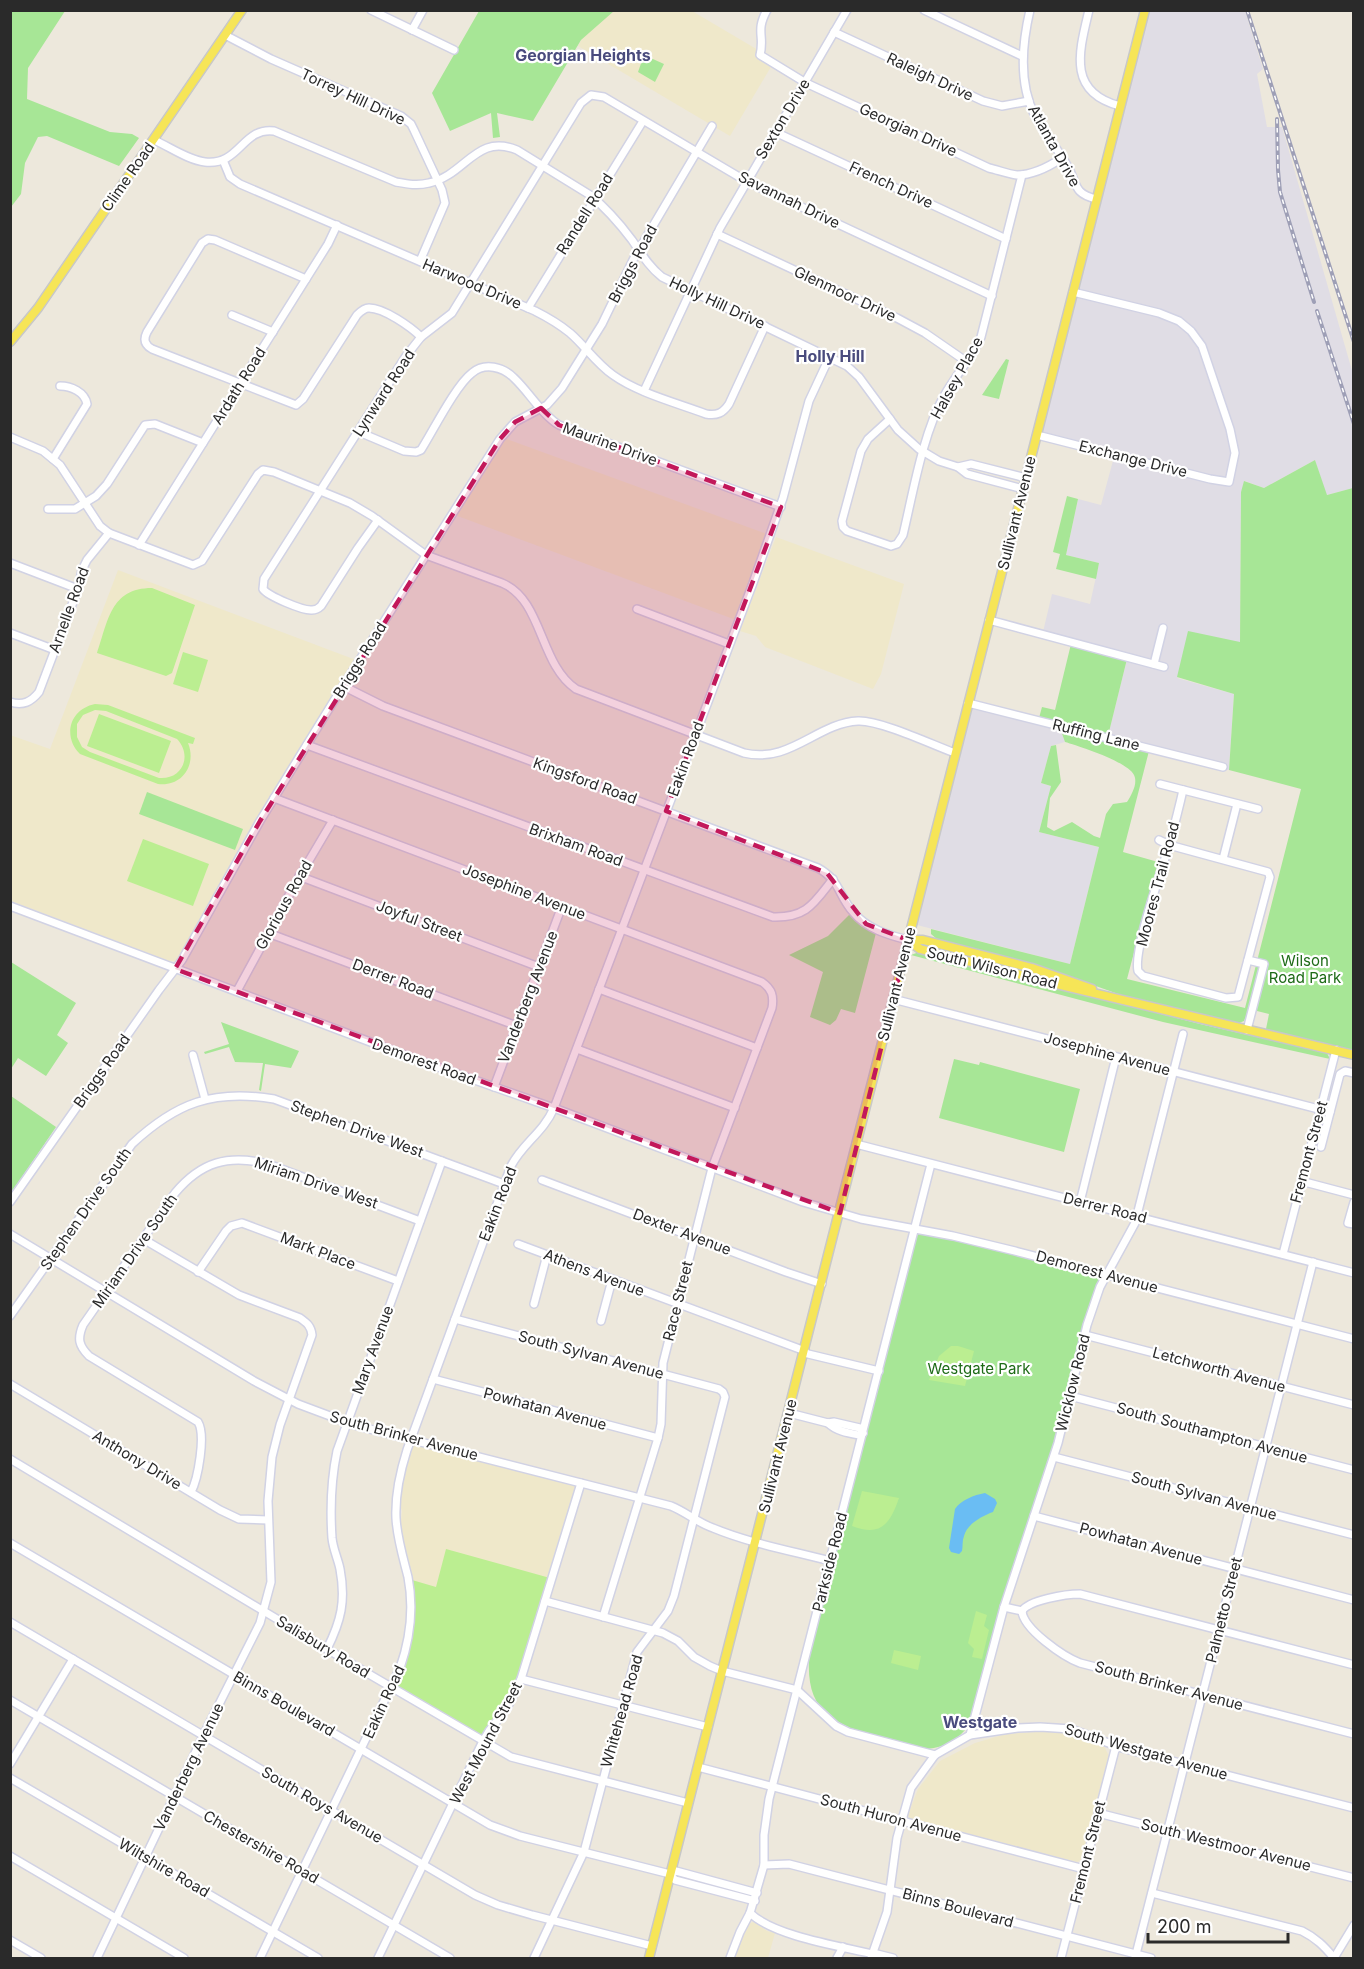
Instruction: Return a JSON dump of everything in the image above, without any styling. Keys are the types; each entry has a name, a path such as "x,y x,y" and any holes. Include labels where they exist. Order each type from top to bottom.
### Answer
{"main road":[{"name":"Clime Road","path":"10,342 38,308 242,10"},
{"name":"Sullivant Avenue","path":"649,1959 1145,10"},
{"name":"South Wilson Road","path":"908,940 923,940 1032,968 1117,999 1353,1054"}],"street":[{"path":"371,10 454,50"},
{"path":"411,30 423,10"},
{"name":"Georgian Drive","path":"767,10 759,27 762,43 760,55 805,82 989,168 1022,175"},
{"name":"Sexton Drive","path":"644,391 717,234 847,10"},
{"path":"924,10 1022,56"},
{"name":"Atlanta Drive","path":"1030,10 1022,56 1029,101 1042,129 1062,158 1081,194 1096,199"},
{"path":"1089,10 1080,47 1081,73 1094,94 1108,103 1120,106"},
{"name":"Raleigh Drive","path":"834,32 983,101 1002,106 1029,101"},
{"name":"Torrey Hill Drive","path":"225,35 279,63 401,116 411,124 438,180 444,202 420,261"},
{"name":"Savannah Drive","path":"591,95 603,97 746,181 992,296"},
{"name":"Lynward Road","path":"378,520 319,608 312,610 265,592 262,587 263,582 406,356 421,337 448,318 581,103 591,95"},
{"name":"Randell Road","path":"528,308 643,121"},
{"name":"Briggs Road","path":"10,1202 185,955 274,798 504,434 515,422 541,408 558,394 602,324 639,250 712,126"},
{"name":"Holly Hill Drive","path":"223,160 232,156 255,133 267,130 280,132 396,182 416,185 438,180 450,174 479,152 491,146 505,145 543,165 595,199 658,274 830,356 853,371 905,438 924,452 945,464 958,467 967,474 1023,489"},
{"name":"French Drive","path":"775,132 1006,239"},
{"path":"154,140 198,160 211,162 223,160"},
{"path":"1022,175 1051,165 1062,158"},
{"name":"Harwood Drive","path":"223,160 230,177 240,184 528,308 554,321 570,333 614,376 644,391 706,414 718,414 725,410 765,326"},
{"name":"Halsey Place","path":"890,419 868,439 861,451 844,513 843,527 852,533 887,546 895,544 903,535 934,417 944,396 981,337 1022,175"},
{"name":"Ardath Road","path":"139,545 328,244 337,225"},
{"name":"Glenmoor Drive","path":"717,234 897,318 925,333 967,362"},
{"path":"306,279 215,240 207,239 202,243 144,338 152,349 291,405 300,403 362,310 367,308 376,310 399,320 421,337"},
{"name":"Exchange Drive","path":"1037,435 1229,482 1235,453 1230,429 1202,346 1191,331 1179,321 1159,313 1073,292"},
{"path":"232,315 273,332"},
{"name":"Eakin Road","path":"260,1959 392,1688 405,1655 410,1626 410,1595 396,1515 400,1471 410,1440 504,1184 516,1157 544,1127 554,1108 577,1049 781,507 807,407 830,356"},
{"name":"Maurine Drive","path":"359,432 404,451 421,450 462,384 472,372 487,367 503,369 559,425 781,507"},
{"path":"53,459 87,404 82,394 66,386 60,386"},
{"path":"48,509 75,509 96,496 103,489 145,424 155,424 203,443"},
{"path":"10,437 43,451 53,459 66,474 100,526 109,533 196,565 207,555 260,472 266,470 274,472 321,490 350,503 378,520 426,555 502,583 516,592 530,611 556,669 563,679 576,689 744,753 765,755 785,750 843,724 865,721 955,753"},
{"name":"Holly Hill Drive","path":"958,467 971,464 1026,478"},
{"name":"Arnelle Road","path":"10,702 27,703 39,692 78,589 82,570 87,560 109,533"},
{"path":"10,563 78,589"},
{"path":"637,609 729,644"},
{"path":"989,620 1164,667"},
{"path":"1154,664 1163,628"},
{"path":"10,633 55,650"},
{"name":"Kingsford Road","path":"343,686 383,706 807,864 827,873 833,879 853,912 866,924 892,936 908,940"},
{"name":"Ruffing Lane","path":"968,703 1223,767"},
{"name":"Brixham Road","path":"308,745 773,917 789,918 801,913 814,903 833,879"},
{"path":"1160,784 1258,809"},
{"name":"Moores Trail Road","path":"1183,790 1137,960 1138,971 1143,975 1226,998 1238,997 1248,960"},
{"name":"Josephine Avenue","path":"274,798 762,982 771,990"},
{"path":"1223,859 1237,804"},
{"name":"Glorious Road","path":"237,991 299,876 333,820"},
{"path":"1159,840 1169,845 1268,872 1270,878 1248,960 1264,964 1247,1030"},
{"name":"Joyful Street","path":"299,876 539,967"},
{"name":"Demorest Road","path":"10,906 790,1198 840,1213"},
{"name":"Vanderberg Avenue","path":"494,1087 562,906"},
{"name":"Derrer Road","path":"268,933 517,1026"},
{"path":"599,989 757,1048"},
{"name":"Race Street","path":"603,1617 662,1424 662,1374 677,1304 712,1168 772,1008 774,999 771,990"},
{"name":"Josephine Avenue","path":"893,999 1330,1112"},
{"name":"Wicklow Road","path":"970,1735 1004,1607 1054,1457 1085,1335 1100,1287 1135,1223 1183,1034"},
{"path":"577,1049 735,1108"},
{"name":"Fremont Street","path":"1283,1254 1336,1050"},
{"path":"193,1055 205,1099"},
{"path":"1080,1202 1116,1057"},
{"path":"1321,1147 1340,1074 1345,1071 1353,1073"},
{"name":"Stephen Drive West","path":"205,1099 250,1095 274,1099 504,1184"},
{"name":"Stephen Drive South","path":"10,1316 132,1144 153,1125 180,1108 205,1099"},
{"name":"Derrer Road","path":"856,1144 1353,1273"},
{"name":"Miriam Drive West","path":"210,1165 236,1159 268,1164 420,1221"},
{"name":"Mary Avenue","path":"327,1649 338,1626 343,1606 342,1586 333,1542 330,1499 337,1451 442,1161"},
{"name":"Parkside Road","path":"730,1959 756,1897 764,1865 765,1818 772,1787 932,1164"},
{"name":"Miriam Drive South","path":"191,1492 195,1484 202,1436 198,1422 89,1356 81,1349 78,1340 80,1332 106,1292 185,1181 210,1165"},
{"name":"Dexter Avenue","path":"542,1179 822,1284"},
{"path":"1302,1181 1353,1195"},
{"path":"1353,1202 1348,1223 1353,1224"},
{"name":"Demorest Avenue","path":"840,1213 953,1236 1353,1339"},
{"name":"Mark Place","path":"198,1272 226,1231 237,1223 246,1224 398,1281"},
{"name":"South Brinker Avenue","path":"10,1234 289,1400 346,1422 410,1440 671,1506 710,1528 830,1561"},
{"path":"143,1239 198,1272"},
{"name":"Athens Avenue","path":"518,1244 804,1352"},
{"path":"534,1304 547,1255"},
{"name":"Palmetto Street","path":"1136,1957 1314,1262"},
{"name":"Vanderberg Avenue","path":"97,1959 203,1736 260,1623 272,1575 268,1489 272,1457 280,1425 310,1341 311,1328 300,1318 239,1295 198,1272"},
{"path":"601,1321 612,1280"},
{"name":"South Sylvan Avenue","path":"455,1319 719,1389 724,1395"},
{"name":"Letchworth Avenue","path":"1085,1335 1353,1406"},
{"path":"804,1352 879,1371"},
{"name":"Powhatan Avenue","path":"433,1379 658,1438"},
{"name":"Anthony Drive","path":"10,1384 220,1510 239,1518 268,1520"},
{"name":"Whitehead Road","path":"534,1959 585,1852 637,1652 668,1611 674,1596 724,1395"},
{"name":"South Southampton Avenue","path":"1070,1396 1353,1470"},
{"path":"789,1413 828,1423 833,1428 846,1432 859,1435 863,1433"},
{"name":"South Sylvan Avenue","path":"1054,1457 1353,1535"},
{"name":"Salisbury Road","path":"10,1459 511,1757 688,1803"},
{"name":"West Mound Street","path":"378,1959 483,1742 507,1708 520,1679 581,1484"},
{"name":"Powhatan Avenue","path":"1034,1516 1353,1600"},
{"name":"Binns Boulevard","path":"10,1543 453,1804 496,1827 520,1836 670,1874 676,1871 756,1897"},
{"path":"1004,1607 1022,1611 1028,1605 1065,1595 1080,1594 1353,1665"},
{"path":"545,1602 670,1636 694,1657 722,1671 797,1690 836,1726 848,1732 936,1755 911,1788 895,1849 887,1912 872,1955"},
{"name":"South Brinker Avenue","path":"1022,1611 1024,1619 1068,1659 1353,1734"},
{"name":"South Roys Avenue","path":"10,1622 486,1900 652,1946"},
{"path":"10,1764 73,1659"},
{"path":"520,1679 708,1727"},
{"name":"Chestershire Road","path":"10,1700 450,1959"},
{"name":"South Westgate Avenue","path":"936,1755 970,1735 1018,1728 1061,1727 1079,1731 1116,1746 1353,1808"},
{"name":"Fremont Street","path":"1061,1959 1116,1746"},
{"name":"South Huron Avenue","path":"698,1767 1084,1869"},
{"name":"Wiltshire Road","path":"10,1778 318,1959"},
{"name":"South Westmoor Avenue","path":"1098,1812 1353,1878"},
{"path":"10,1856 184,1959"},
{"name":"Binns Boulevard","path":"764,1865 789,1864 1150,1959"},
{"path":"1152,1893 1302,1931 1322,1943 1334,1959 1353,1925"},
{"path":"750,1913 774,1929 893,1959"},
{"path":"10,1940 41,1959"},
{"path":"837,1959 843,1947"}],"highlighted area":[{"path":"541,408 559,425 781,507 666,811 827,873 866,924 908,940 840,1213 175,969 260,821 500,439 515,422"}],"shaded area":[{"path":"598,11 692,11 775,60 730,136 578,46"},
{"path":"1147,11 1245,11 1263,69 1257,74 1267,127 1282,127 1353,374 1354,488 1326,495 1315,460 1264,488 1245,481 1241,492 1240,642 1177,678 1234,694 1229,770 1107,740 1127,659 1042,636 1052,594 1090,604 1099,563 1066,555 1078,499 1101,505 1114,457 1038,437"},
{"path":"504,438 767,534 736,620 455,515"},
{"path":"776,537 904,584 881,674 873,689 765,647 756,636 740,631"},
{"path":"118,570 356,660 265,805 176,961 168,961 11,901 10,735 50,749"},
{"path":"974,701 1060,728 1065,742 1051,746 1041,783 1051,786 1039,832 1099,847 1070,964 917,925"},
{"path":"412,1444 576,1485 578,1489 550,1578 414,1633 412,1580 400,1532 402,1511 399,1502 401,1478"},
{"path":"1051,1731 1083,1737 1104,1746 1109,1756 1082,1859 1077,1862 909,1819 908,1815 918,1789 940,1761 975,1743 1006,1734"},
{"path":"754,1922 767,1931 775,1933 768,1958 733,1958 748,1925"}],"green space":[{"path":"11,10 65,11 28,68 27,99 110,132 132,134 139,138 119,166 47,136 38,137 25,163 21,194 11,207"},
{"path":"479,11 614,11 581,40 533,121 497,113 500,137 493,138 491,113 450,131 432,93"},
{"path":"644,55 664,64 655,82 638,72"},
{"path":"1006,359 1009,360 999,399 982,395"},
{"name":"Wilson Road Park","path":"1315,460 1327,495 1353,488 1353,1050 1266,1029 1269,1014 1249,1009 1244,1021 1239,1023 1214,1018 1121,995 1034,964 938,940 931,934 931,929 1070,964 1099,847 1039,832 1051,786 1041,783 1051,746 1056,745 1061,782 1050,798 1047,827 1054,831 1072,822 1100,838 1106,814 1113,804 1127,802 1135,781 1134,775 1123,765 1065,742 1060,728 1149,751 1123,852 1158,862 1127,979 1245,1008 1301,789 1229,770 1234,694 1177,677 1188,631 1240,642 1241,492 1244,481 1264,488"},
{"path":"1067,496 1078,499 1066,555 1099,563 1096,579 1056,569 1060,554 1053,552"},
{"path":"152,588 195,605 172,673 166,676 97,653 108,619 119,600 138,590"},
{"path":"1071,644 1127,659 1108,736 1039,718 1042,707 1055,710"},
{"path":"183,652 208,660 198,692 173,684"},
{"path":"95,704 108,705 195,738 193,744 188,743 190,759 185,773 174,782 158,784 80,754 71,739 71,724 80,711","holes":["95,710 106,711 177,739 184,753 183,766 174,775 159,778 82,747 77,737 77,724 83,715"]},
{"path":"99,714 171,741 159,773 87,746"},
{"path":"147,792 243,829 235,850 139,814"},
{"path":"143,839 209,864 193,906 127,881"},
{"path":"850,914 861,926 876,933 855,1013 841,1009 836,1020 830,1025 810,1017 823,972 789,955 828,936"},
{"path":"919,952 1200,1024 1327,1053 1330,1059 1163,1022 911,955"},
{"path":"11,962 76,1003 57,1035 68,1043 46,1076 18,1058 11,1069"},
{"path":"221,1022 299,1051 291,1068 265,1064 261,1091 259,1090 263,1063 235,1062 229,1047 205,1054 204,1052 229,1044"},
{"path":"954,1059 979,1065 980,1062 1080,1089 1064,1152 939,1118"},
{"path":"11,1096 56,1127 11,1193 10,1192"},
{"name":"Westgate Park","path":"920,1232 1036,1259 1100,1278 1055,1444 969,1725 951,1742 927,1749 863,1732 834,1719 815,1699 809,1669 810,1648 916,1235"},
{"path":"951,1346 974,1351 965,1386 929,1380 939,1356"},
{"path":"862,1491 899,1498 888,1521 877,1529 870,1530 852,1526"},
{"path":"446,1549 550,1578 515,1687 499,1715 482,1736 398,1687 411,1633 412,1580 436,1587"},
{"path":"976,1611 987,1615 984,1626 989,1630 982,1659 972,1657 974,1649 968,1643"},
{"path":"894,1650 921,1656 918,1670 891,1663"}],"water":[{"path":"985,1493 997,1503 993,1512 980,1518 968,1528 963,1538 962,1551 959,1554 951,1552 949,1548 955,1509 968,1498"}],"railway":[{"path":"1247,10 1354,342"},
{"path":"1277,119 1280,192 1314,302"},
{"path":"1317,311 1354,424"}],"district":[{"name":"Georgian Heights","path":"583,55"},
{"name":"Holly Hill","path":"830,356"},
{"name":"Westgate","path":"980,1722"}]}
